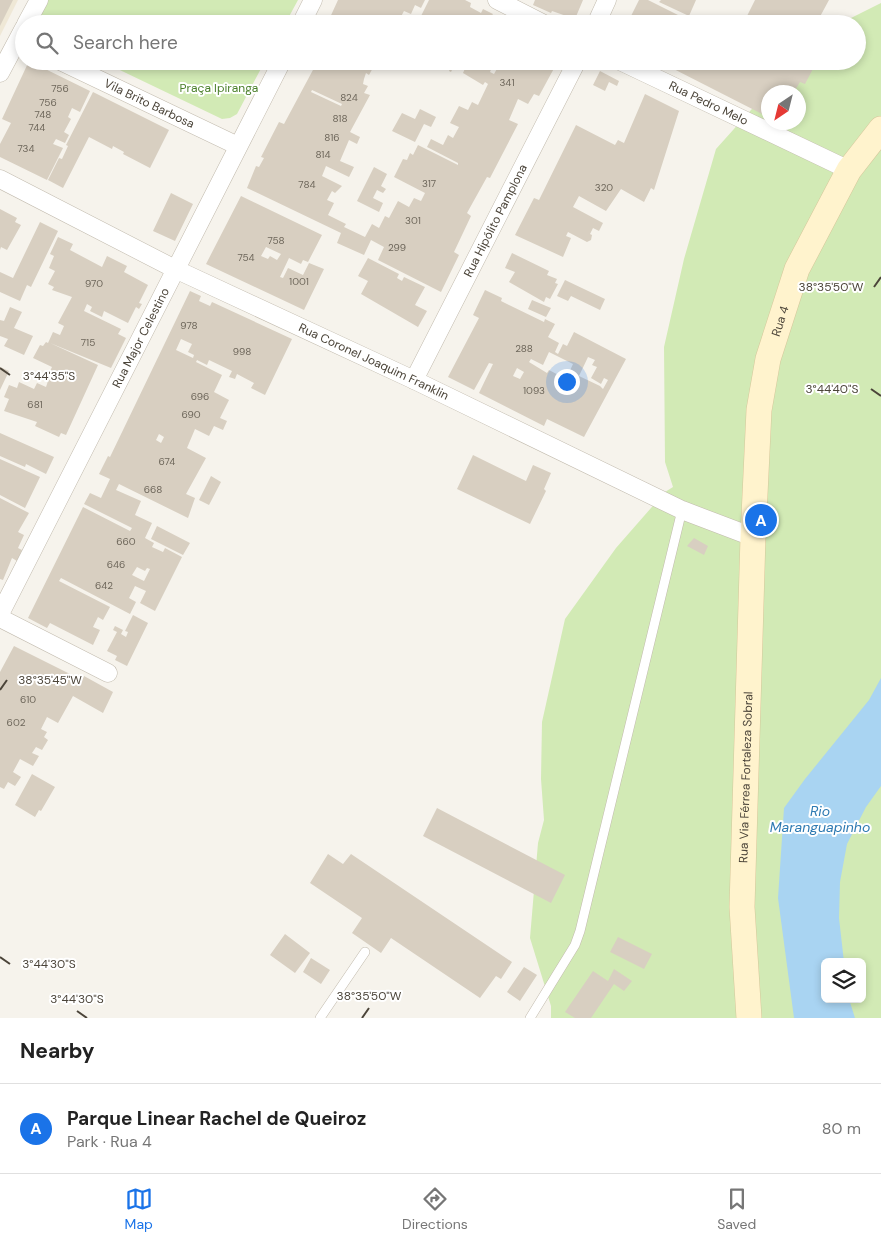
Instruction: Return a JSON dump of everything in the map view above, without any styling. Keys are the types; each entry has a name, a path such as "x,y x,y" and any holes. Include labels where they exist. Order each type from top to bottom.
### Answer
{"main road":[{"name":"Rua 4","path":"752,537 759,410 768,359 797,269 849,170 881,129"},
{"name":"Rua Via Férrea Fortaleza Sobral","path":"749,1018 742,907 752,537"}],"street":[{"path":"31,15 39,0"},
{"path":"306,15 313,0"},
{"path":"497,0 526,15"},
{"path":"600,15 607,0"},
{"path":"0,73 15,49"},
{"name":"Vila Brito Barbosa","path":"79,70 238,146"},
{"name":"Rua Major Celestino","path":"0,614 277,70"},
{"name":"Rua Hipólito Pamplona","path":"414,380 572,70"},
{"name":"Rua Pedro Melo","path":"639,70 849,170"},
{"name":"Rua Coronel Joaquim Franklin","path":"0,179 175,269 414,380 682,510 752,537"},
{"path":"0,618 108,673"}],"lane":[{"path":"530,1018 575,945 580,931 682,510"},
{"path":"323,1017 365,952"}],"shaded area":[{"path":"0,0 18,0 0,36"}],"green space":[{"path":"48,0 298,0 290,15 40,15"},
{"path":"881,3 881,1018 551,1018 551,1006 530,938 538,843 544,820 541,779 542,722 565,619 616,548 665,492 673,487 665,462 664,347 684,259 716,149 761,99 761,130 806,130 806,85 773,85 787,70 866,70 866,15 857,15"},
{"name":"Praça Ipiranga","path":"120,70 260,70 237,114 230,118 222,119"}],"water":[{"name":"Rio Maranguapinho","path":"881,678 881,786 866,807 847,844 840,882 839,918 844,958 821,958 821,1003 850,1003 855,1018 794,1018 778,898 784,808 869,700"}],"building":[{"path":"0,0 13,0 0,26"},
{"path":"338,0 425,0 421,8 415,5 411,14 404,11 402,15 331,15"},
{"path":"429,0 465,0 471,3 470,7 481,13 483,9 493,14 492,15 422,15"},
{"path":"535,0 583,0 577,15 564,15 552,11 551,13 533,5"},
{"path":"639,0 648,0 678,15 632,15"},
{"path":"661,0 696,0 689,15 659,2"},
{"path":"755,0 829,0 821,15 748,15"},
{"path":"25,70 47,70 90,91 80,112 72,108 68,117 71,119 64,132 69,135 65,143 56,139 53,144 63,148 47,180 0,157 0,144 11,123 2,119"},
{"path":"313,70 372,70 369,75 366,73 363,84 368,86 364,93 370,95 350,132 360,137 357,144 349,140 340,161 354,167 349,177 326,166 322,176 342,186 335,193 332,191 327,200 334,203 328,215 346,224 344,227 365,237 372,224 379,228 385,216 389,218 398,201 409,207 414,198 421,201 425,193 394,177 403,159 407,160 410,153 413,155 418,145 458,165 458,163 427,147 431,139 443,145 448,135 453,138 459,127 450,123 459,106 468,110 472,102 478,105 488,84 485,82 483,85 463,73 464,70 491,70 490,72 494,74 496,70 553,70 539,96 534,94 528,104 518,99 509,120 518,124 490,178 487,177 467,213 471,216 454,252 459,255 441,292 378,260 384,247 371,240 364,255 337,243 341,233 247,188 256,166 259,167 264,158 261,157 279,122 284,124","holes":["312,90 342,104 341,106 311,92"]},
{"path":"676,70 812,70 805,84 800,82 798,85 761,85 761,113"},
{"path":"600,71 619,81 617,86 609,82 605,91 593,85"},
{"path":"93,92 169,130 150,168 123,154 124,152 113,146 112,149 89,137 63,188 48,180 59,158 62,159 68,146 66,145"},
{"path":"645,94 679,111 654,190 651,188 644,202 621,189 606,211 579,196 573,207 603,223 599,231 593,228 590,234 592,235 591,240 587,242 568,232 566,236 571,238 563,257 515,235 534,198 539,200 576,125 615,145 618,140 624,143"},
{"path":"420,109 436,117 431,127 424,124 415,142 392,131 402,113 415,119"},
{"path":"374,167 387,174 381,186 386,189 383,193 377,190 373,198 383,203 379,212 357,201"},
{"path":"171,193 193,204 175,241 153,231"},
{"path":"241,196 322,235 308,262 303,260 301,264 289,258 280,277 283,278 288,268 303,275 309,263 324,269 304,310 206,264","holes":["266,247 281,254 277,260 270,256 268,259 261,256"]},
{"path":"0,209 17,218 15,222 21,225 7,250 1,247 0,250"},
{"path":"40,222 58,231 31,287 27,285 20,301 0,292 0,272 13,278"},
{"path":"58,237 73,244 70,250 102,267 107,256 127,266 124,272 148,285 139,303 142,304 139,309 136,307 128,323 104,311 102,317 90,311 92,307 87,304 84,311 121,329 118,334 126,338 111,368 50,343 98,365 66,435 61,433 59,437 35,426 37,422 4,411 9,399 4,397 9,385 17,388 19,382 34,389 37,383 46,387 48,381 46,380 52,367 33,358 40,345 43,346 46,342 48,343 53,332 60,335 64,326 58,323 72,297 52,290 54,287 48,284 55,271 49,268 54,256 50,254"},
{"path":"512,253 549,271 547,275 557,279 555,283 558,284 550,299 546,297 544,302 509,282 515,272 505,268"},
{"path":"368,258 399,274 397,278 402,281 404,277 425,287 415,305 427,311 418,327 361,294 368,281 358,276"},
{"path":"565,280 605,299 600,310 571,296 568,301 557,296"},
{"path":"485,290 502,298 501,301 544,322 545,319 555,324 548,337 559,343 555,352 558,354 563,344 567,346 574,332 626,359 584,437 547,419 544,426 479,393 493,364 489,363 474,390 448,377 479,318 473,315","holes":["549,352 573,364 566,379 549,370 547,373 529,362 531,359 543,365","588,357 595,360 592,365 597,367 591,378 601,384 604,378 608,380 603,389 579,376","517,368 524,372 520,379 513,376"]},
{"path":"190,291 201,296 199,301 210,306 212,302 292,339 265,395 251,388 254,383 237,374 235,379 229,377 232,371 209,360 207,365 197,360 196,362 222,375 214,392 229,400 220,418 227,421 223,430 214,426 209,436 195,429 187,448 206,458 186,494 195,498 188,518 119,484 116,490 141,501 135,515 152,523 145,538 154,543 152,547 163,552 165,548 182,557 155,611 140,603 146,591 135,586 129,598 136,602 130,614 61,578 59,581 110,607 103,620 98,617 93,627 100,630 93,645 50,623 47,628 28,618 83,507 130,531 132,528 84,504 90,493 101,498 110,479 99,474 108,456 110,457","holes":["181,339 192,344 188,352 194,355 193,358 176,350","159,434 164,437 161,443 156,440","137,567 145,571 147,568 150,569 144,581 132,575"]},
{"path":"532,300 551,308 546,317 528,309"},
{"path":"10,307 22,312 14,328 33,336 24,355 4,346 8,339 0,336 0,320 4,321"},
{"path":"0,367 9,371 0,390"},
{"path":"0,433 54,457 46,474 26,464 25,467 0,456"},
{"path":"473,455 526,481 533,465 551,473 544,489 546,491 530,524 457,489"},
{"path":"0,459 40,477 25,508 0,495"},
{"path":"211,476 221,482 209,505 199,500"},
{"path":"0,498 29,513 18,532 24,535 18,548 22,550 17,561 12,558 3,580 0,579"},
{"path":"157,526 190,543 183,555 151,539"},
{"path":"694,538 708,546 704,555 687,546"},
{"path":"133,615 148,623 127,666 115,660 117,656 107,651 117,632 113,630 115,626 123,630 121,634 126,637 128,632 125,631"},
{"path":"14,646 82,680 84,676 113,692 103,713 73,696 58,723 47,717 41,729 47,732 44,737 48,740 42,750 36,747 32,753 39,756 33,766 20,759 13,772 21,777 15,786 8,782 4,789 0,787 0,672"},
{"path":"32,774 55,787 41,811 39,810 35,817 15,805"},
{"path":"437,808 565,875 551,903 423,836"},
{"path":"328,854 343,864 351,854 512,962 501,979 496,976 480,998 391,938 381,953 352,933 362,918 310,883"},
{"path":"285,934 310,953 295,973 270,955"},
{"path":"618,937 652,954 644,969 610,952"},
{"path":"311,958 330,970 321,984 303,972"},
{"path":"524,967 537,975 520,1001 507,992"},
{"path":"614,969 632,981 624,991 614,984 591,1018 575,1018 565,1012 593,971 608,981"}],"place":[{"name":"Parque Linear Rachel de Queiroz","path":"761,520"}]}
